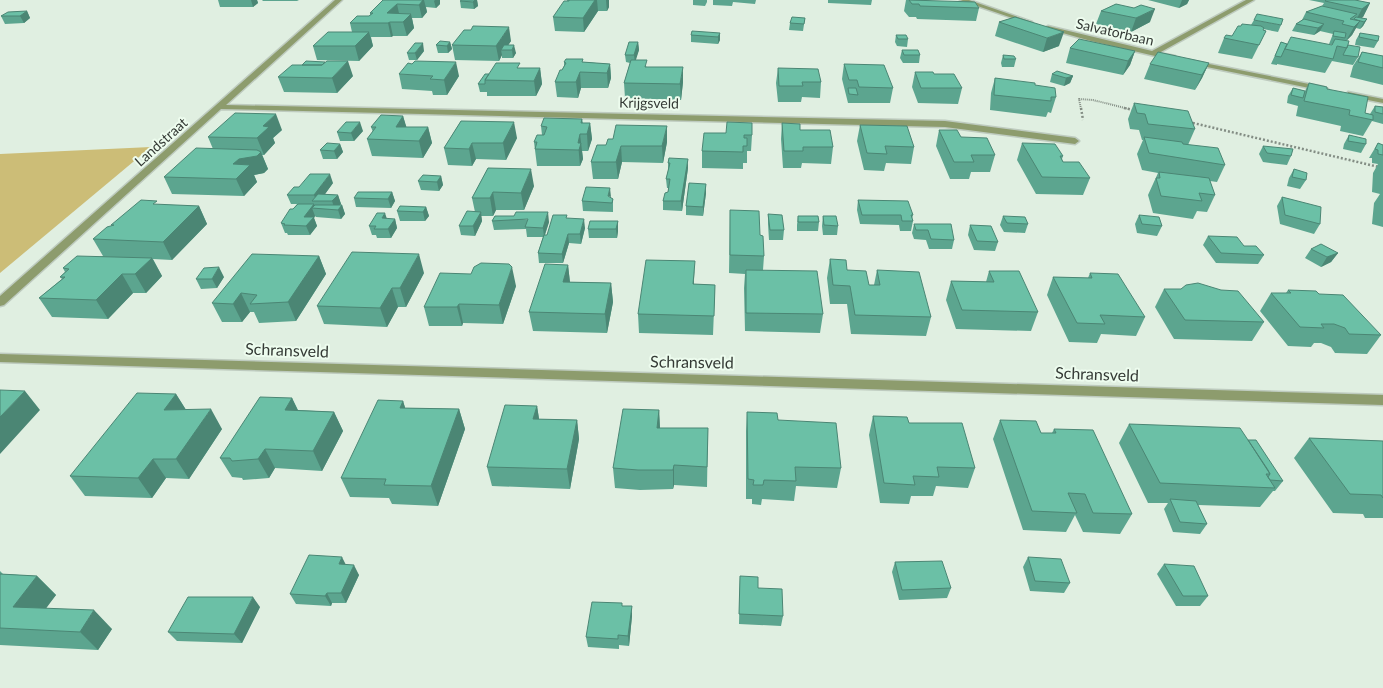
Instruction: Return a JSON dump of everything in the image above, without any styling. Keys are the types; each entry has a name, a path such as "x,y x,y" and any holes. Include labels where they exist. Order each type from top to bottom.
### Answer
{"street":[{"name":"Landstraat","path":"0,302 339,0"},
{"path":"963,0 1035,24"},
{"path":"1152,54 1251,0"},
{"name":"Salvatorbaan","path":"1043,26 1152,54 1334,91"},
{"path":"1344,93 1383,101"},
{"name":"Krijgsveld","path":"221,107 945,124 1075,140"},
{"name":"Schransveld","path":"0,358 1383,400"}],"path":[{"path":"1075,140 1084,128 1079,99 1093,100 1141,111"},
{"path":"1180,120 1383,168"}],"shaded area":[{"path":"151,147 0,273 0,154"}],"building":[{"path":"383,0 423,0 419,5 397,4 387,13 411,14 403,22 350,23 357,16 369,16"},
{"path":"475,0 473,2 460,1"},
{"path":"595,0 583,18 553,17 564,1"},
{"path":"909,0 975,2 979,8 920,6 919,4 912,4"},
{"path":"1326,0 1355,0 1370,3 1362,9"},
{"path":"1116,4 1134,8 1141,5 1155,9 1136,18 1101,11"},
{"path":"1322,6 1357,14 1350,19 1360,21 1354,27 1342,24 1344,21 1306,12"},
{"path":"27,11 20,16 1,16 8,12"},
{"path":"1257,14 1283,19 1281,25 1254,20"},
{"path":"792,17 805,18 804,24 790,23"},
{"path":"1015,17 1064,32 1047,38 999,22"},
{"path":"1356,17 1367,19 1364,22 1354,19"},
{"path":"1304,19 1324,24 1318,28 1296,24"},
{"path":"1242,24 1264,28 1263,30 1266,31 1259,45 1224,38 1226,35 1232,36 1238,26"},
{"path":"473,26 509,27 496,46 452,45 464,30 471,30"},
{"path":"692,31 720,33 718,37 691,35"},
{"path":"1334,31 1346,33 1345,38 1333,36"},
{"path":"328,32 369,32 355,46 313,46"},
{"path":"1360,33 1379,36 1378,41 1359,37"},
{"path":"896,35 906,35 908,39 898,39"},
{"path":"1291,37 1332,45 1335,39 1349,41 1347,48 1337,46 1333,59 1285,49"},
{"path":"1079,39 1135,51 1128,61 1070,48"},
{"path":"440,41 450,42 447,46 436,45"},
{"path":"629,42 638,42 634,55 625,55"},
{"path":"1281,42 1287,44 1281,57 1275,56"},
{"path":"415,43 423,43 415,53 407,53"},
{"path":"504,45 514,45 512,50 501,50"},
{"path":"1348,45 1360,47 1358,57 1343,55"},
{"path":"902,50 918,50 920,55 904,55"},
{"path":"1158,52 1209,63 1202,75 1150,64"},
{"path":"1362,52 1383,56 1383,68 1358,62"},
{"path":"1003,55 1014,56 1016,59 1004,59"},
{"path":"566,59 583,59 582,62 610,64 607,73 580,72 576,82 555,82 560,70 562,70 566,63 564,62"},
{"path":"631,60 647,60 645,67 683,67 680,84 624,83"},
{"path":"306,61 325,62 322,65 302,65"},
{"path":"327,61 348,61 332,78 278,77 292,65 322,65"},
{"path":"415,61 456,62 444,80 430,79 433,76 399,74 408,63 412,64"},
{"path":"496,63 520,63 517,68 540,68 534,81 485,80"},
{"path":"844,64 884,65 893,88 859,87 857,80 849,80"},
{"path":"778,68 818,69 821,82 802,82 803,86 779,86"},
{"path":"1057,71 1073,76 1066,78 1052,74"},
{"path":"915,72 954,74 962,88 921,88"},
{"path":"485,74 489,74 485,84 478,84"},
{"path":"995,78 1035,83 1035,85 1055,88 1056,97 1051,97 1051,101 994,95"},
{"path":"1309,83 1327,87 1327,89 1368,97 1365,113 1373,115 1373,120 1349,115 1350,110 1304,101"},
{"path":"848,88 856,88 858,95 849,94"},
{"path":"1293,88 1305,91 1303,98 1291,95"},
{"path":"1134,103 1188,111 1195,129 1148,124 1145,114 1137,113"},
{"path":"1375,106 1383,107 1383,114 1375,112"},
{"path":"235,113 276,114 263,126 269,127 257,138 208,137"},
{"path":"381,115 403,116 396,127 428,127 419,141 367,139 376,127 371,127"},
{"path":"544,118 582,119 581,123 590,123 587,134 580,134 578,143 581,143 579,150 535,149 537,142 534,142 537,135 544,135 547,127 541,126"},
{"path":"461,121 514,122 503,143 472,143 469,149 444,148"},
{"path":"346,122 360,122 351,133 337,132"},
{"path":"727,122 752,123 752,135 744,135 744,138 747,138 747,146 743,146 743,152 702,151 704,133 726,133"},
{"path":"782,123 800,124 800,130 830,130 833,147 803,147 803,151 784,151"},
{"path":"616,125 667,126 662,146 621,146 616,162 591,162 597,145 606,145 608,139 613,139"},
{"path":"860,125 907,126 914,147 885,146 887,154 867,153"},
{"path":"939,130 957,130 961,137 987,138 995,155 971,155 974,162 954,162"},
{"path":"1349,135 1366,139 1366,144 1348,141"},
{"path":"1144,137 1218,148 1225,165 1149,153"},
{"path":"327,143 340,144 334,151 320,150"},
{"path":"1022,143 1055,144 1063,156 1060,156 1063,162 1079,162 1090,178 1042,177"},
{"path":"1378,143 1383,145 1383,155 1378,154 1378,150 1375,149"},
{"path":"1263,146 1293,149 1291,156 1267,153"},
{"path":"196,148 257,150 261,152 257,156 239,159 233,164 250,165 236,179 164,177"},
{"path":"669,158 688,159 681,201 663,201 665,193 668,192 670,179 666,179 670,163 668,163"},
{"path":"488,168 531,169 521,193 493,192 490,198 472,198"},
{"path":"1294,169 1307,173 1306,180 1292,177"},
{"path":"1159,172 1209,178 1215,195 1199,193 1202,201 1161,196 1156,178 1160,178"},
{"path":"310,174 330,174 314,195 287,195 294,187 299,187"},
{"path":"423,175 441,176 437,182 418,181"},
{"path":"689,183 706,184 703,207 686,206"},
{"path":"586,187 610,188 608,196 613,199 612,203 582,201"},
{"path":"358,192 392,192 388,199 354,198"},
{"path":"318,194 338,195 332,201 312,201"},
{"path":"1282,197 1321,207 1320,224 1285,215"},
{"path":"141,200 157,201 153,204 199,206 163,242 93,239 107,227 114,225 111,225"},
{"path":"858,200 908,201 913,221 902,221 901,215 862,215"},
{"path":"298,204 314,204 304,217 314,217 306,226 284,225 281,223 290,209 293,209"},
{"path":"315,205 342,205 338,210 312,208"},
{"path":"400,206 426,207 423,212 397,211"},
{"path":"730,210 759,211 760,235 763,236 764,256 730,255"},
{"path":"467,211 481,212 473,226 459,226"},
{"path":"516,212 548,212 543,228 525,227 528,219 492,221 495,216 514,216"},
{"path":"377,213 385,213 382,218 395,219 388,229 374,229 376,226 369,226"},
{"path":"768,214 782,215 784,230 770,230"},
{"path":"553,215 567,215 566,218 584,219 580,234 568,234 562,254 538,253 544,235 547,235"},
{"path":"1139,215 1159,217 1162,226 1142,224"},
{"path":"798,216 818,216 819,222 798,222"},
{"path":"823,216 836,216 838,226 824,225"},
{"path":"1003,216 1025,217 1028,224 1007,223"},
{"path":"590,221 618,221 616,229 588,229"},
{"path":"914,224 951,224 954,240 931,239 928,230 916,230"},
{"path":"970,225 991,226 998,242 977,241"},
{"path":"1208,236 1237,237 1244,246 1256,246 1264,255 1221,253"},
{"path":"1321,244 1338,253 1327,257 1311,249"},
{"path":"352,252 419,254 400,288 392,288 380,308 317,306"},
{"path":"252,254 319,256 288,302 250,304 257,295 241,293 233,304 212,303"},
{"path":"77,256 152,258 135,274 122,274 96,300 39,298 65,277 60,277 69,269 63,268"},
{"path":"830,259 846,260 847,270 866,271 869,285 880,285 877,270 919,272 931,317 855,315 850,286 833,285"},
{"path":"646,260 695,261 693,284 715,285 714,316 638,314"},
{"path":"481,263 509,264 512,267 499,305 459,304 457,307 424,307 440,273 471,274 474,267"},
{"path":"545,264 568,265 563,282 611,283 605,314 529,312"},
{"path":"219,267 212,279 196,279 204,268"},
{"path":"746,270 817,271 823,314 746,313"},
{"path":"989,271 1019,271 1038,312 962,310 951,281 994,282"},
{"path":"1090,273 1118,274 1145,317 1100,315 1105,324 1077,323 1053,277 1092,278"},
{"path":"1198,283 1221,290 1238,291 1264,322 1185,320 1164,289 1181,289 1186,285"},
{"path":"1288,290 1316,291 1319,294 1343,295 1381,335 1349,334 1345,328 1334,324 1321,324 1324,328 1300,327 1271,293 1291,293"},
{"path":"0,390 25,391 0,417"},
{"path":"137,393 176,394 164,410 211,409 176,459 153,459 138,478 70,476"},
{"path":"260,397 292,398 285,410 334,412 313,451 265,449 258,459 232,461 230,458 220,458"},
{"path":"378,400 403,401 400,408 459,409 431,486 384,485 386,479 341,478"},
{"path":"505,405 537,406 533,419 577,420 567,469 487,467"},
{"path":"623,409 659,410 657,428 708,428 707,467 674,465 673,470 613,468"},
{"path":"747,412 777,413 778,420 836,423 841,468 795,467 796,481 764,480 763,485 753,485 754,480 748,479"},
{"path":"873,416 907,417 909,423 962,423 975,468 937,467 939,477 913,476 915,485 884,483"},
{"path":"1000,420 1036,421 1041,433 1056,433 1054,429 1093,430 1132,514 1093,513 1085,494 1068,493 1077,513 1032,511"},
{"path":"1129,424 1240,428 1268,470 1270,474 1266,474 1275,488 1160,483"},
{"path":"1309,438 1383,441 1383,498 1381,495 1350,494"},
{"path":"1248,440 1256,440 1283,481 1270,480 1268,477 1270,474"},
{"path":"1170,499 1196,501 1207,524 1180,522"},
{"path":"309,555 342,557 339,564 354,565 341,593 327,593 325,596 290,594"},
{"path":"1028,557 1061,559 1070,583 1035,581"},
{"path":"942,561 951,588 902,590 895,562"},
{"path":"1164,564 1194,566 1208,596 1183,596"},
{"path":"0,574 37,576 13,607 94,610 80,632 0,628"},
{"path":"740,576 758,577 758,588 782,589 783,616 739,614"},
{"path":"188,597 253,597 234,634 168,632"},
{"path":"592,602 622,603 622,606 632,606 628,636 618,635 618,639 586,637"}]}
